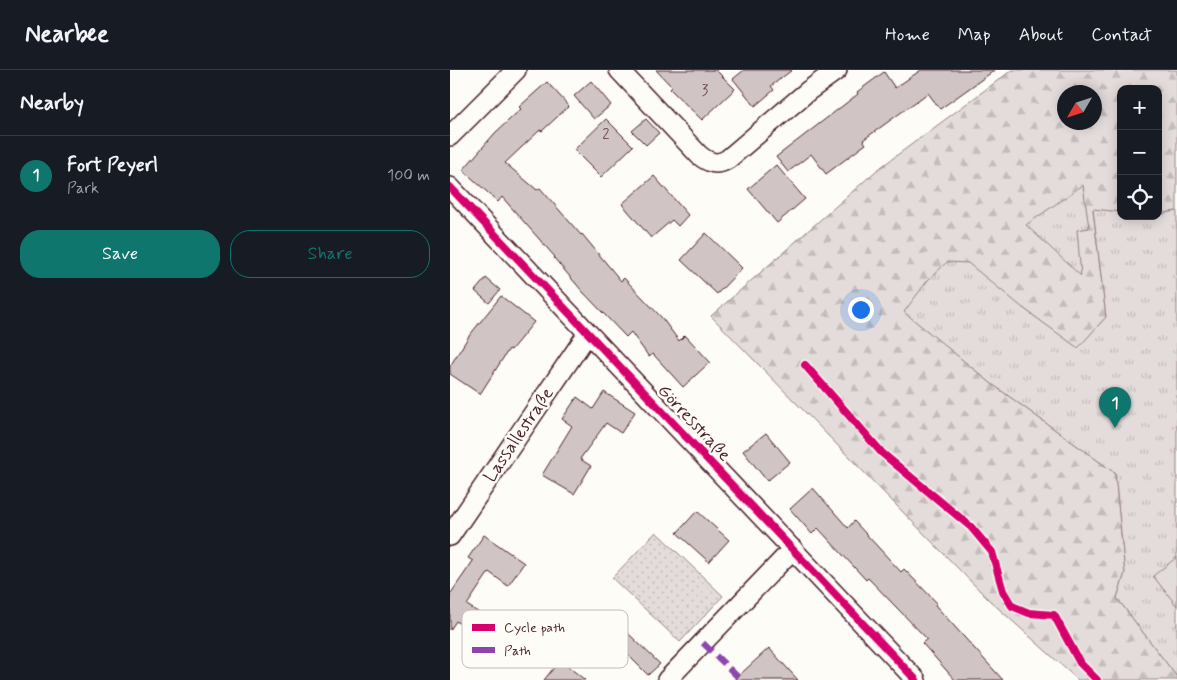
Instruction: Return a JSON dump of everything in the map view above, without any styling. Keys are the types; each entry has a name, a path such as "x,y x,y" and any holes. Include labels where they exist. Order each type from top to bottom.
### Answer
{"street":[{"path":"450,136 516,70"},
{"path":"618,70 699,155 707,161 716,164 728,159 808,91 837,70"},
{"name":"Görresstraße","path":"450,187 916,680"},
{"name":"Lassallestraße","path":"450,536 588,333"},
{"path":"667,680 793,549"}],"green space":[{"path":"1012,70 1177,70 1177,211 1162,213 1162,85 1117,85 1117,212 1093,210 1106,317 1078,349 1023,308 905,312 992,384 1115,473 1125,573 1117,598 1177,677 1177,680 1078,680 988,599 711,316 877,170"},
{"path":"1083,185 1089,228 1077,230 1081,276 1026,225"},
{"path":"1093,209 1117,212 1117,220 1162,220 1162,213 1177,211 1177,677 1117,598 1125,573 1115,473 992,384 904,312 928,280 947,262 968,263 1023,308 1078,348 1106,317"},
{"path":"656,532 723,596 680,642 612,578"},
{"path":"1177,557 1177,606 1153,576"}],"building":[{"path":"656,70 716,70 735,89 702,120 670,89 672,87"},
{"path":"744,70 792,70 771,86 774,90 755,106 733,79"},
{"path":"921,70 995,70 940,109 928,93 863,140 866,144 826,174 811,154 788,172 776,157 884,72 895,88"},
{"path":"591,81 611,105 594,119 574,96"},
{"path":"547,82 569,106 505,163 537,190 540,188 621,281 624,278 662,318 679,341 685,335 710,362 683,387 653,354 649,357 631,332 626,337 583,292 502,197 498,202 463,170 495,133 521,109 519,107"},
{"path":"606,119 633,146 601,177 574,150"},
{"path":"646,119 659,133 646,145 632,131"},
{"path":"776,165 805,199 777,223 748,189"},
{"path":"654,176 688,215 678,226 672,220 651,238 622,204"},
{"path":"706,233 742,268 717,294 681,260"},
{"path":"486,278 500,290 489,303 475,291"},
{"path":"501,296 534,322 511,350 509,349 480,394 450,374 450,366 469,336"},
{"path":"604,392 635,412 621,433 606,423 580,459 591,466 574,494 542,475 572,426 562,419 577,397 593,409"},
{"path":"766,433 790,462 767,481 743,451"},
{"path":"813,488 848,528 854,521 901,572 904,569 937,603 935,605 1003,680 955,680 922,643 927,639 868,578 866,580 818,528 812,534 790,509"},
{"path":"697,511 729,540 709,562 677,533"},
{"path":"484,535 524,563 508,586 489,572 467,605 474,610 462,610 462,625 456,621 450,630 450,593 473,561 468,558"},
{"path":"628,633 660,664 648,675 628,655"},
{"path":"769,648 798,680 734,680"},
{"path":"554,668 570,668 585,680 544,680"}],"marked path":[{"path":"703,643 741,680"}],"cycle path":[{"path":"450,187 916,680"},
{"path":"805,365 882,453 971,527 992,552 1003,591 1012,606 1029,613 1054,615 1080,663 1097,680"}],"place":[{"name":"Fort Peyerl","path":"1115,428"}]}
